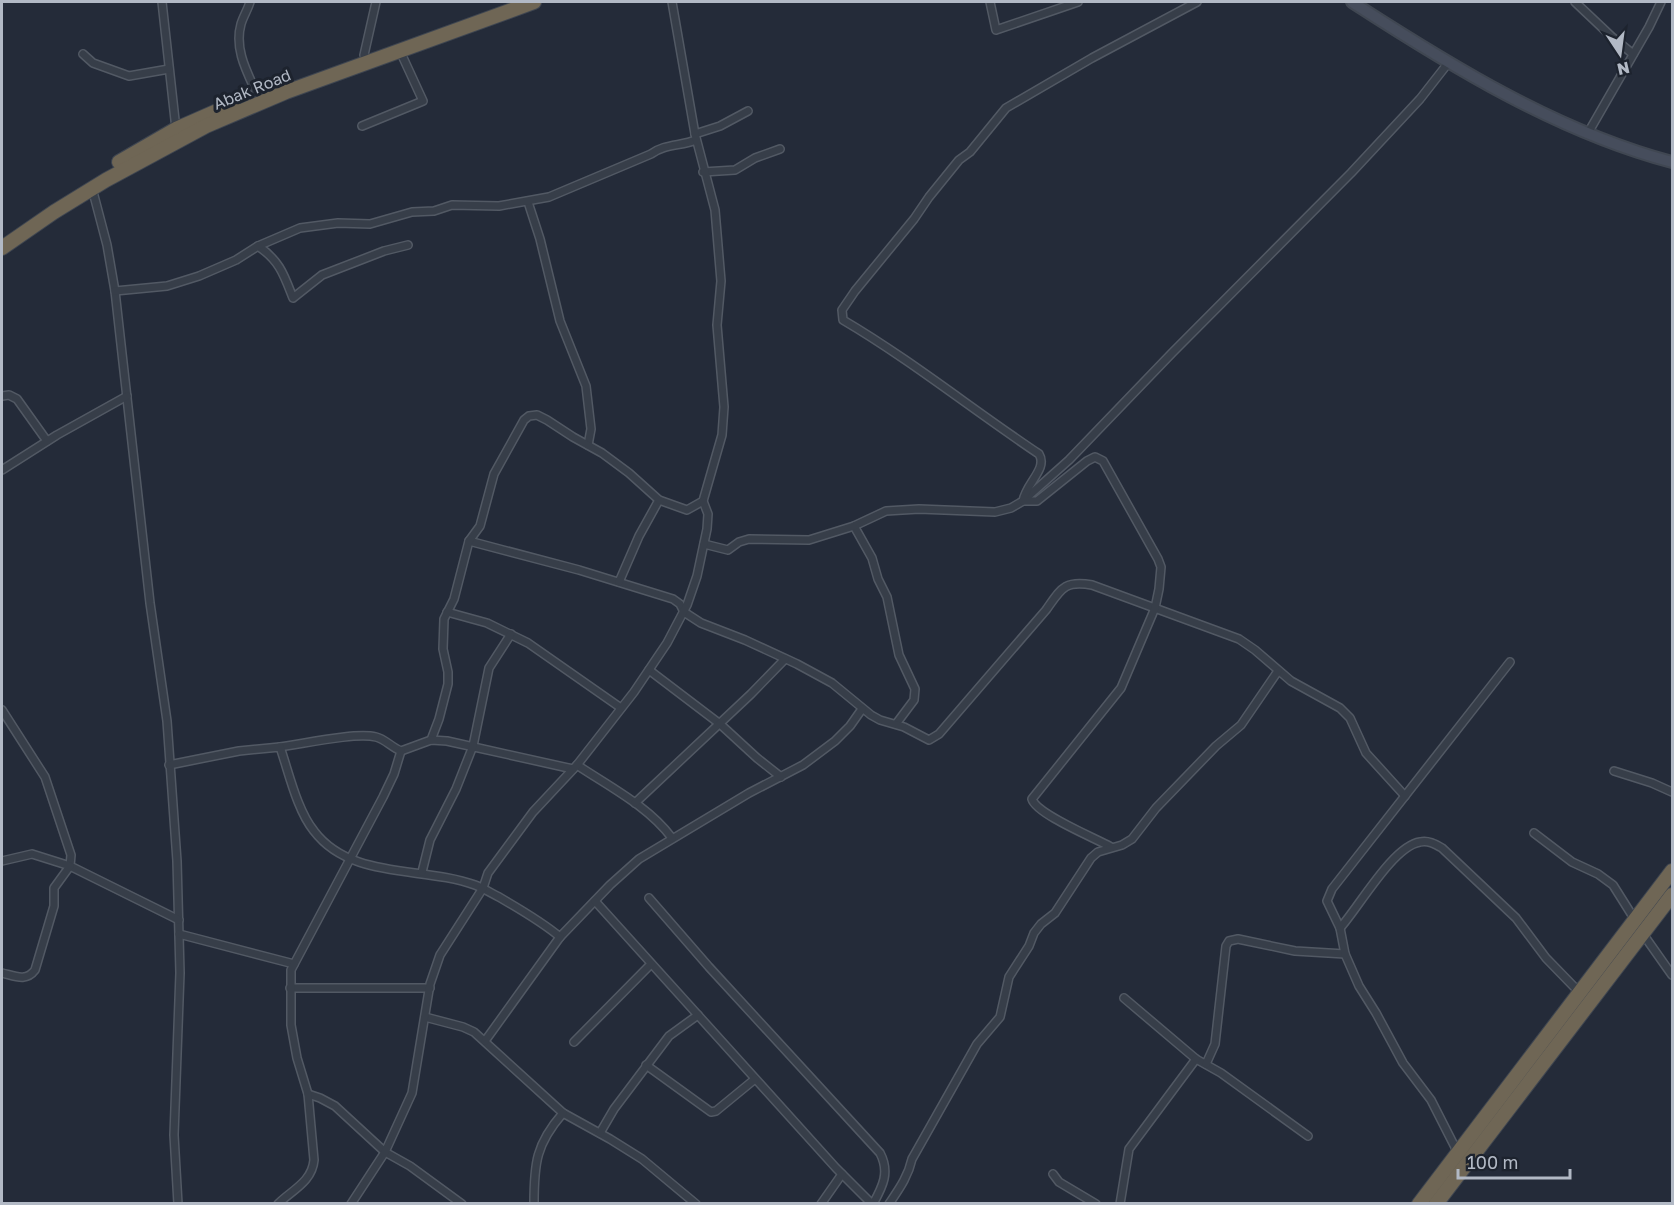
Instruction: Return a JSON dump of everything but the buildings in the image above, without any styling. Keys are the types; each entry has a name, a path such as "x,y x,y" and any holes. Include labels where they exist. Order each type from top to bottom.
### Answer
{"highway":[{"name":"Abak Road","path":"2,248 92,188 176,141 247,107 507,2"},
{"name":"Abak Road","path":"2,237 68,192 176,129 257,94 364,55 398,47 534,2"},
{"path":"1419,1203 1672,871"},
{"path":"1436,1203 1672,895"}],"street":[{"path":"162,2 176,129"},
{"path":"250,2 241,23 238,39 246,70 257,94"},
{"path":"364,55 376,2"},
{"path":"352,1203 385,1152 412,1094 433,972 440,955 483,888 488,873 519,831 575,767 649,670 667,643 692,594 708,514 703,501 722,435 724,407 717,325 721,281 715,210 695,137 672,2"},
{"path":"990,2 996,30 1078,2"},
{"path":"1023,501 1026,488 1042,467 1039,454 977,413 882,343 843,320 842,310 959,160 970,152 1006,108 1018,99 1197,2"},
{"path":"1352,2 1449,62 1568,125 1620,147 1672,162"},
{"path":"1575,2 1611,37 1634,54"},
{"path":"1588,133 1661,2"},
{"path":"362,126 423,101 398,47"},
{"path":"83,54 93,63 129,76 169,69"},
{"path":"704,543 728,550 749,539 809,540 854,526 886,511 900,509 995,512 1011,508 1023,501 1069,460 1351,173 1420,99 1449,62"},
{"path":"115,291 167,286 199,276 300,228 317,225 370,224 412,212 434,211 452,205 498,206 528,202 597,178 651,154 657,149 683,145 748,111"},
{"path":"703,172 735,170 755,158 780,149"},
{"path":"92,188 107,245 115,291 150,603 167,720 179,920 180,973 174,1135 178,1203"},
{"path":"528,202 540,239 560,321 586,386 591,429 588,445"},
{"path":"258,246 271,255 279,265 293,298 322,275 384,251 408,245"},
{"path":"2,396 9,395 17,399 47,441"},
{"path":"2,470 47,441 126,396"},
{"path":"431,740 448,684 442,629 454,599 469,541 480,526 494,474 524,420 529,416 537,416 588,445 629,473 659,500 687,510 703,501"},
{"path":"1023,501 1037,501 1095,456 1103,460 1161,567 1155,608 1121,688 1032,799 1034,804 1055,819 1111,847"},
{"path":"619,582 639,536 659,500"},
{"path":"854,526 872,558 878,579 888,597 899,655 915,689 914,700 896,724"},
{"path":"469,541 673,599 680,604 684,612 711,627 745,640 832,683 862,710 929,740 939,734 1060,590 1068,584 1092,585 1239,639 1291,681 1340,708 1350,718 1366,753 1405,796"},
{"path":"447,612 487,623 511,634 560,664 621,708"},
{"path":"422,872 430,840 456,789 473,746 489,668 511,634"},
{"path":"635,803 720,724 785,659"},
{"path":"1458,1153 1431,1100 1403,1063 1359,986 1345,954 1340,928 1327,901 1332,889 1510,662"},
{"path":"649,670 720,724 781,777"},
{"path":"889,1203 908,1174 912,1159 977,1044 1000,1017 1009,977 1029,946 1034,933 1055,913 1091,858 1098,852 1122,845 1132,839 1156,808 1241,725 1278,671"},
{"path":"2,710 45,777 71,855 70,866 54,888 54,906 35,970 24,978 2,973"},
{"path":"485,1041 560,937 632,865 672,838 803,765 835,741 862,710"},
{"path":"169,765 239,751 365,735 383,739 401,751 431,740 473,746 575,767 635,803 660,822 672,838"},
{"path":"280,747 306,819 322,841 349,857 377,868 422,872 483,888 535,918 560,937"},
{"path":"278,1203 307,1179 313,1170 308,1094 293,1036 291,970 387,789 401,751"},
{"path":"1614,771 1672,792"},
{"path":"1534,833 1572,862 1598,874 1613,885 1635,920"},
{"path":"1340,928 1396,856 1408,846 1420,842 1431,842 1442,849 1516,918 1546,958 1580,993"},
{"path":"2,861 32,854 70,866 179,920"},
{"path":"595,901 842,1174 872,1203 883,1186 885,1162 880,1152 709,967 649,898"},
{"path":"179,934 294,964"},
{"path":"1642,934 1672,975"},
{"path":"1206,1064 1215,1044 1226,945 1229,940 1238,939 1295,951 1345,954"},
{"path":"574,1042 651,964"},
{"path":"290,988 430,988"},
{"path":"1124,998 1196,1059 1308,1136"},
{"path":"600,1133 646,1065 669,1036 698,1015"},
{"path":"425,1017 463,1027 485,1041 563,1113 642,1159 696,1203"},
{"path":"1120,1203 1129,1149 1196,1059"},
{"path":"646,1065 711,1112 716,1111 755,1079"},
{"path":"308,1094 335,1106 385,1152 410,1166 462,1203"},
{"path":"534,1203 535,1172 543,1139 563,1113"},
{"path":"821,1203 842,1174"},
{"path":"1053,1174 1059,1182 1096,1203"}]}
